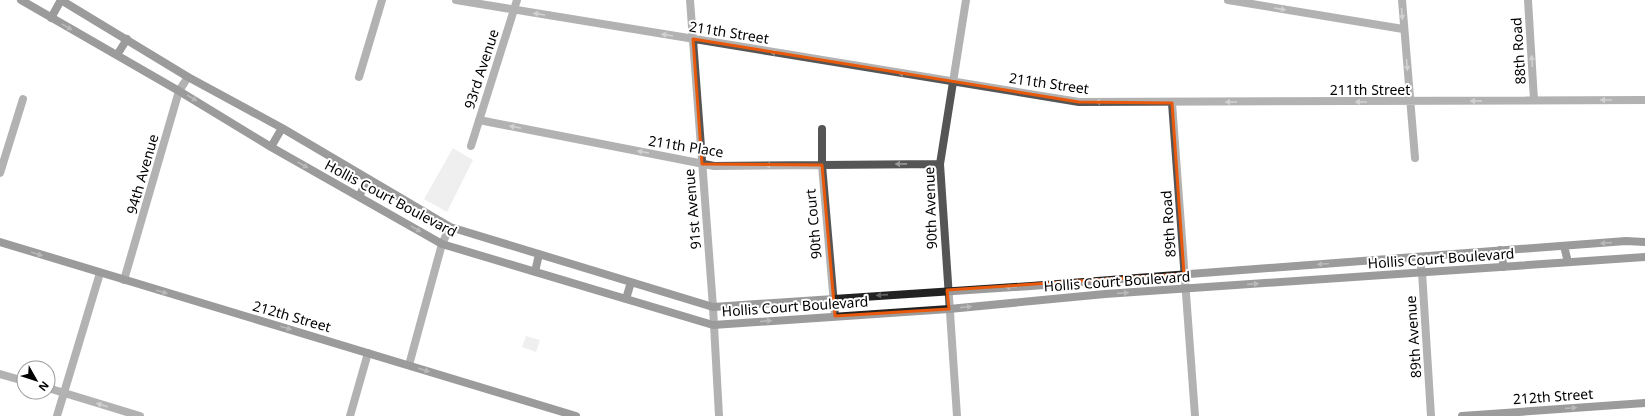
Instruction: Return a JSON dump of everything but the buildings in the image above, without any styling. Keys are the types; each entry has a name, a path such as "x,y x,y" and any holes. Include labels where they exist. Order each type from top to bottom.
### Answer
{"main road":[{"name":"Hollis Court Boulevard","path":"21,0 180,91 271,147 442,244 713,325 949,309 1105,294 1645,257"},
{"name":"Hollis Court Boulevard","path":"61,0 188,77 282,128 450,227 713,307 947,290 1102,281 1626,241 1645,242"},
{"path":"51,18 61,0"},
{"path":"117,55 127,39"},
{"path":"271,147 282,128"},
{"path":"359,197 367,178"},
{"name":"212th Street","path":"0,242 576,416"},
{"path":"1564,246 1568,262"},
{"path":"1500,250 1504,267"},
{"path":"535,272 539,254"},
{"path":"1339,263 1342,278"},
{"path":"1272,267 1275,282"},
{"path":"1102,281 1105,294"},
{"path":"626,299 631,282"},
{"path":"1031,286 1032,300"},
{"name":"212th Street","path":"1462,416 1645,403"}],"street":[{"path":"359,77 382,0"},
{"name":"211th Street","path":"456,0 1079,102 1172,103 1645,100"},
{"name":"93rd Avenue","path":"470,146 517,0"},
{"name":"91st Avenue","path":"690,0 713,307 719,416"},
{"name":"90th Avenue","path":"956,416 940,164 966,0"},
{"path":"1228,0 1404,29"},
{"path":"1402,0 1415,158"},
{"name":"88th Road","path":"1528,0 1534,100"},
{"name":"94th Avenue","path":"124,280 180,91 188,77"},
{"path":"0,173 23,99"},
{"name":"89th Road","path":"1172,103 1195,416"},
{"name":"211th Place","path":"479,120 714,166 940,164"},
{"name":"90th Court","path":"822,129 822,165 835,316"},
{"path":"409,365 442,244 450,227"},
{"name":"89th Avenue","path":"1419,257 1422,272 1431,416"},
{"path":"57,416 100,273"},
{"path":"350,416 368,353"},
{"path":"0,374 16,379"},
{"path":"56,390 140,416"}],"highlighted area":[{"path":"693,39 1079,102 1172,103 1184,274 947,290 949,309 835,316 822,165 702,164"}],"shaded area":[{"path":"453,148 473,160 447,212 424,199"},
{"path":"526,336 540,340 536,352 522,347"}]}
